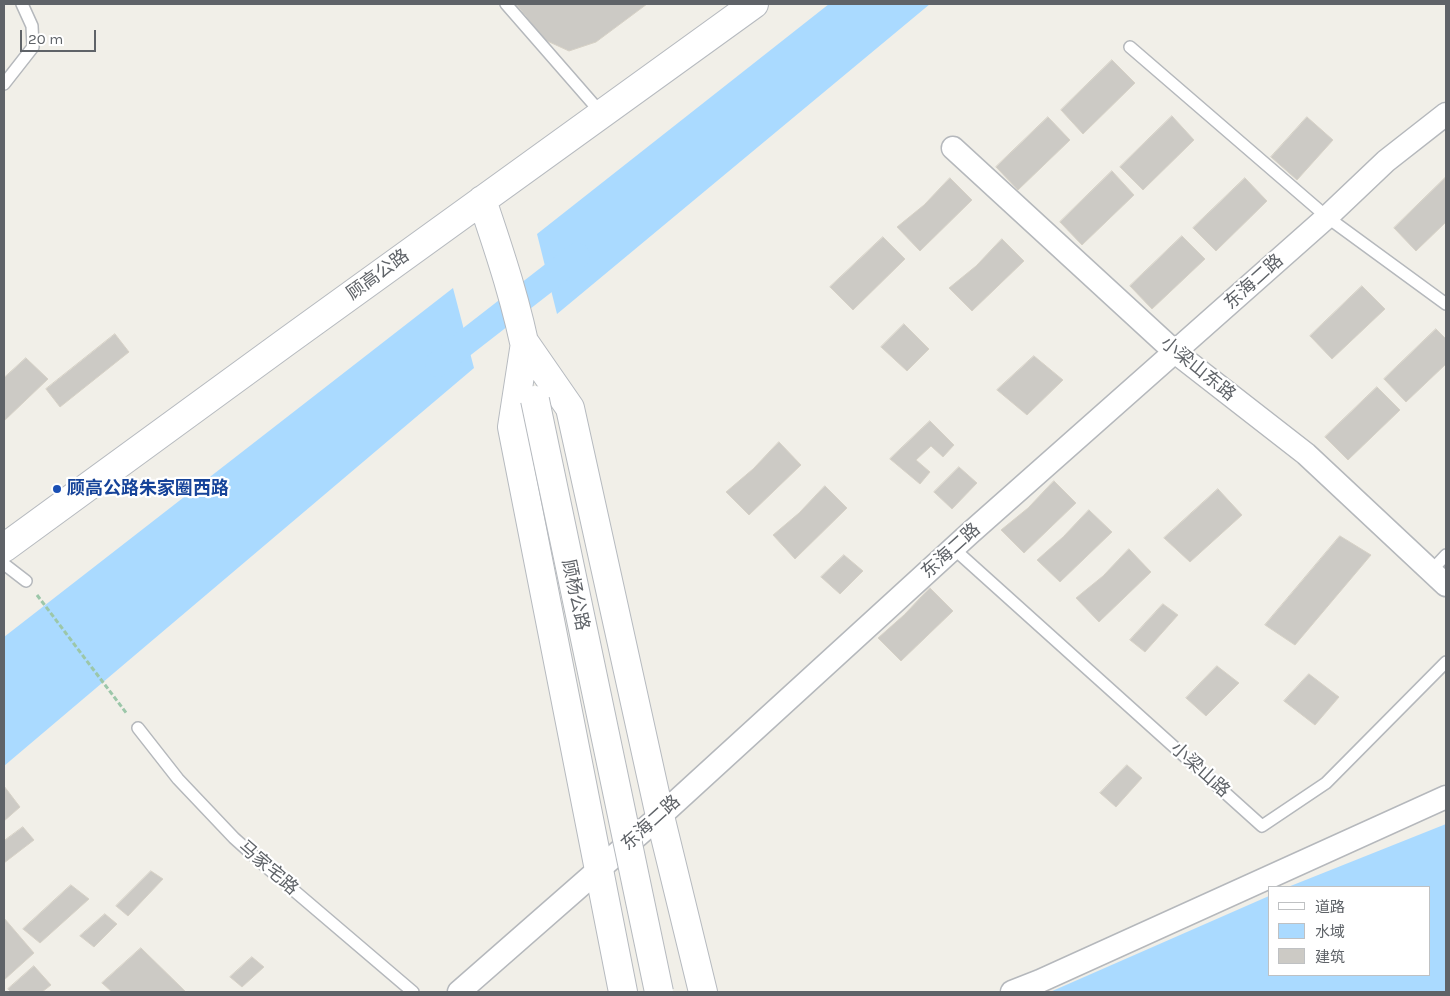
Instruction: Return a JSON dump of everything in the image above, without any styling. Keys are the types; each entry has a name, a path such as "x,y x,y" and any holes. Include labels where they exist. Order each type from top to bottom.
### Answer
{"street":[{"name":"顾高公路","path":"4,548 754,4"},
{"name":"东海二路","path":"459,992 660,816 953,548 1327,217 1386,161 1446,114"},
{"name":"小梁山东路","path":"953,148 1175,352 1306,454 1439,578"},
{"name":"顾杨公路","path":"482,200 499,249 523,336 659,992"},
{"path":"523,336 570,408 660,816 703,992"},
{"path":"523,336 512,427 623,992"},
{"path":"1012,992 1446,796"}],"lane":[{"path":"4,84 33,47 32,26 22,4"},
{"path":"506,4 602,114"},
{"path":"1130,47 1327,217 1446,304"},
{"name":"小梁山路","path":"953,548 1262,826 1326,783 1446,662"},
{"path":"1439,578 1446,555"},
{"path":"4,564 26,581"},
{"name":"马家宅路","path":"138,728 178,779 234,838 413,992"}],"path":[{"path":"26,581 138,728"}],"water":[{"path":"829,4 930,4 557,314 537,234"},
{"path":"453,288 474,368 4,766 4,637"},
{"path":"1446,824 1446,992 1050,992 1268,896 1268,976 1430,976 1430,886 1291,886"}],"building":[{"path":"516,4 647,4 596,42 569,51 545,40"},
{"path":"1112,60 1135,83 1083,134 1061,110"},
{"path":"1172,116 1194,140 1143,190 1120,167"},
{"path":"1048,117 1070,140 1018,190 996,167"},
{"path":"1307,117 1333,140 1297,180 1271,157"},
{"path":"1112,171 1134,195 1082,245 1060,222"},
{"path":"950,178 972,200 920,251 897,227 924,205"},
{"path":"1245,178 1267,201 1216,251 1193,228"},
{"path":"1445,178 1446,222 1416,251 1394,228"},
{"path":"1182,236 1205,259 1152,309 1130,286"},
{"path":"883,237 905,259 853,310 830,287"},
{"path":"1002,239 1024,261 972,311 949,288 976,266"},
{"path":"1362,286 1385,309 1332,359 1310,336"},
{"path":"904,324 929,349 907,371 881,347"},
{"path":"1436,329 1446,339 1446,364 1406,402 1384,379"},
{"path":"115,334 129,352 60,407 46,389"},
{"path":"1034,356 1063,380 1027,415 997,390"},
{"path":"26,358 48,379 4,421 4,378"},
{"path":"1377,387 1400,410 1348,460 1325,437"},
{"path":"930,421 954,445 943,457 931,446 916,460 930,472 920,484 890,459"},
{"path":"779,442 801,465 749,515 726,492 753,469"},
{"path":"959,467 977,483 952,509 934,492"},
{"path":"1054,481 1076,503 1024,553 1001,530 1028,508"},
{"path":"825,486 847,508 795,559 773,535 799,513"},
{"path":"1218,489 1242,515 1190,562 1164,538"},
{"path":"1089,510 1112,532 1060,582 1037,560"},
{"path":"1340,536 1371,555 1295,645 1265,625"},
{"path":"1129,549 1151,572 1099,622 1076,598 1103,576"},
{"path":"844,555 863,571 840,594 821,577"},
{"path":"930,588 953,611 901,661 878,638"},
{"path":"1163,604 1178,615 1145,652 1130,640"},
{"path":"1217,666 1239,683 1206,716 1186,698"},
{"path":"1309,674 1339,697 1315,725 1284,701"},
{"path":"1127,765 1142,778 1116,807 1100,793"},
{"path":"4,786 20,807 4,821"},
{"path":"23,827 34,840 4,863 4,841"},
{"path":"151,871 163,879 128,916 116,906"},
{"path":"71,885 89,899 40,943 23,929"},
{"path":"105,914 117,924 94,947 80,936"},
{"path":"4,918 34,953 4,980"},
{"path":"141,948 186,992 112,992 102,983"},
{"path":"252,957 264,967 242,987 230,977"},
{"path":"34,966 51,985 42,992 11,992 8,989"}],"waterway":[{"path":"438,364 577,256"}],"place":[{"name":"顾高公路朱家圈西路","path":"57,489"}]}
